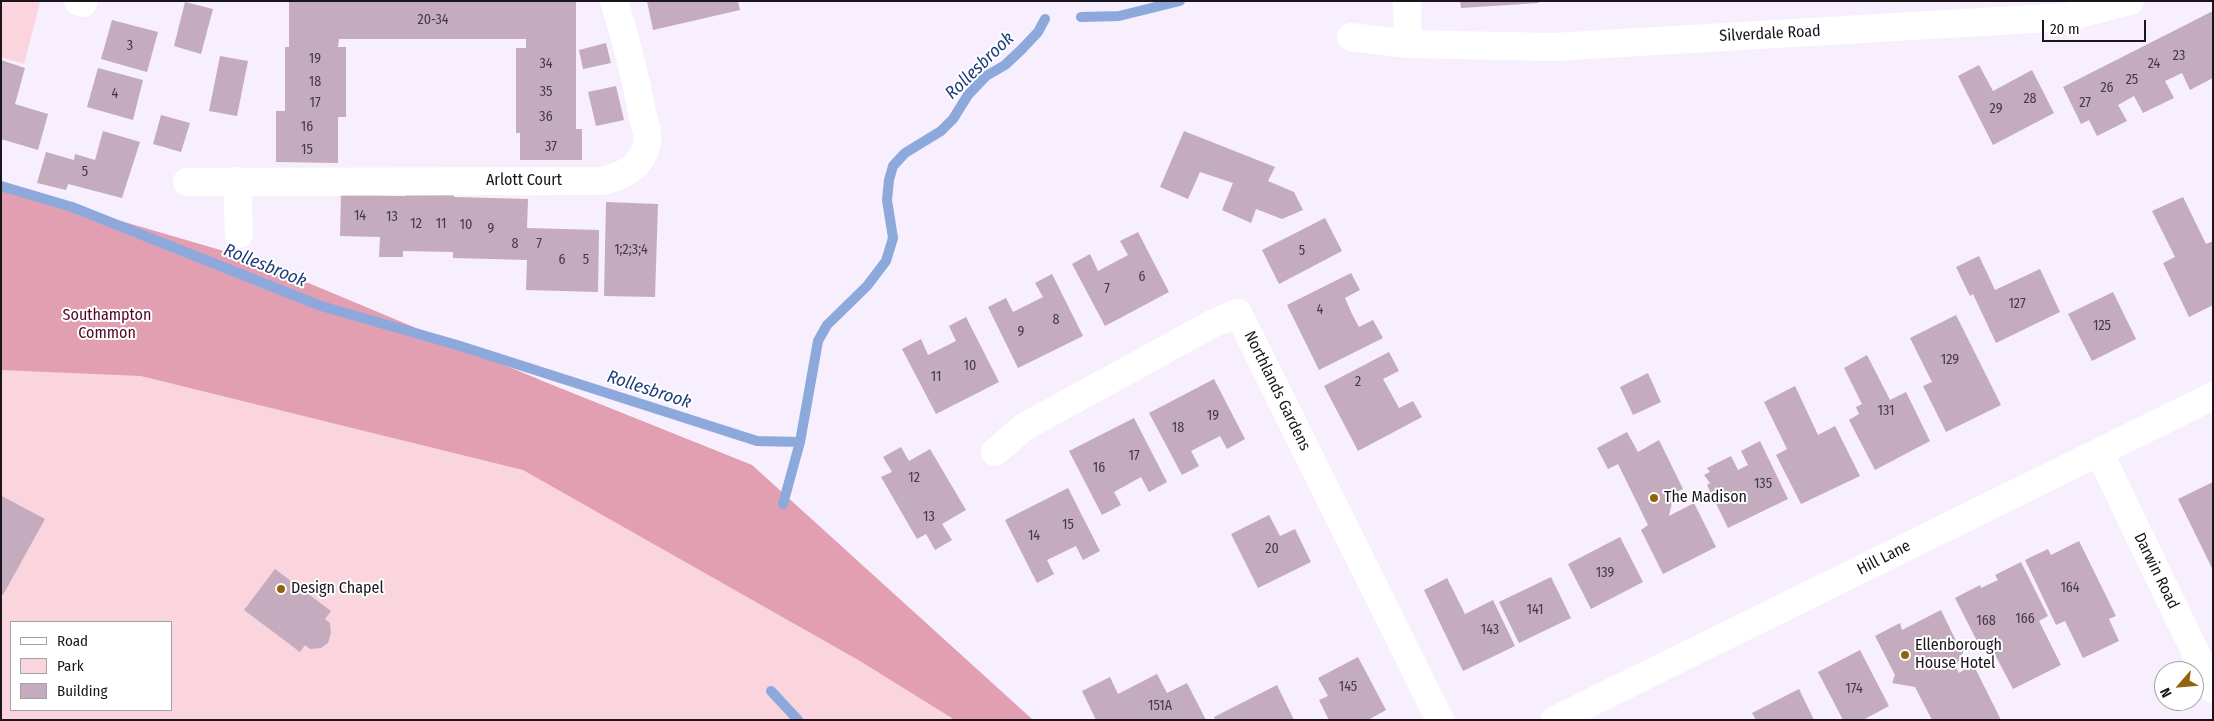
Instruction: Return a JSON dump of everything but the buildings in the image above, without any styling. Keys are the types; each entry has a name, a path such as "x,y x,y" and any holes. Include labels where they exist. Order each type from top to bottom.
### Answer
{"street":[{"name":"Arlott Court","path":"187,182 602,181 620,177 631,170 641,159 648,142 636,75 614,1"},
{"path":"1407,1 1408,44"},
{"name":"Silverdale Road","path":"1351,37 1408,44 1554,47 2067,17 2130,1"},
{"path":"237,182 239,234"},
{"name":"Northlands Gardens","path":"995,452 1024,427 1203,329 1238,312 1440,720"},
{"name":"Hill Lane","path":"1555,720 2213,396"},
{"name":"Darwin Road","path":"2099,452 2213,689"}],"green space":[{"path":"1,1 32,1 40,3 24,64 1,57"},
{"path":"1,186 251,259 545,382 752,465 1033,720 1,720"},
{"name":"Southampton Common","path":"1,186 251,259 545,382 752,465 1033,720 955,720 860,661 523,470 141,376 1,370"}],"waterway":[{"name":"Rollesbrook","path":"1081,17 1119,16 1180,1"},
{"name":"Rollesbrook","path":"783,504 800,442 818,341 827,325 867,286 886,261 893,238 887,200 889,180 893,166 905,153 941,131 953,119 968,95 986,76 1005,65 1022,49 1038,32 1045,19"},
{"name":"Rollesbrook","path":"1,186 72,207 321,306 457,345 757,441 800,442"},
{"path":"771,691 798,720"}],"place":[{"name":"The Madison","path":"1654,498"},
{"name":"Design Chapel","path":"281,589"},
{"name":"Ellenborough House Hotel","path":"1905,655"}]}
